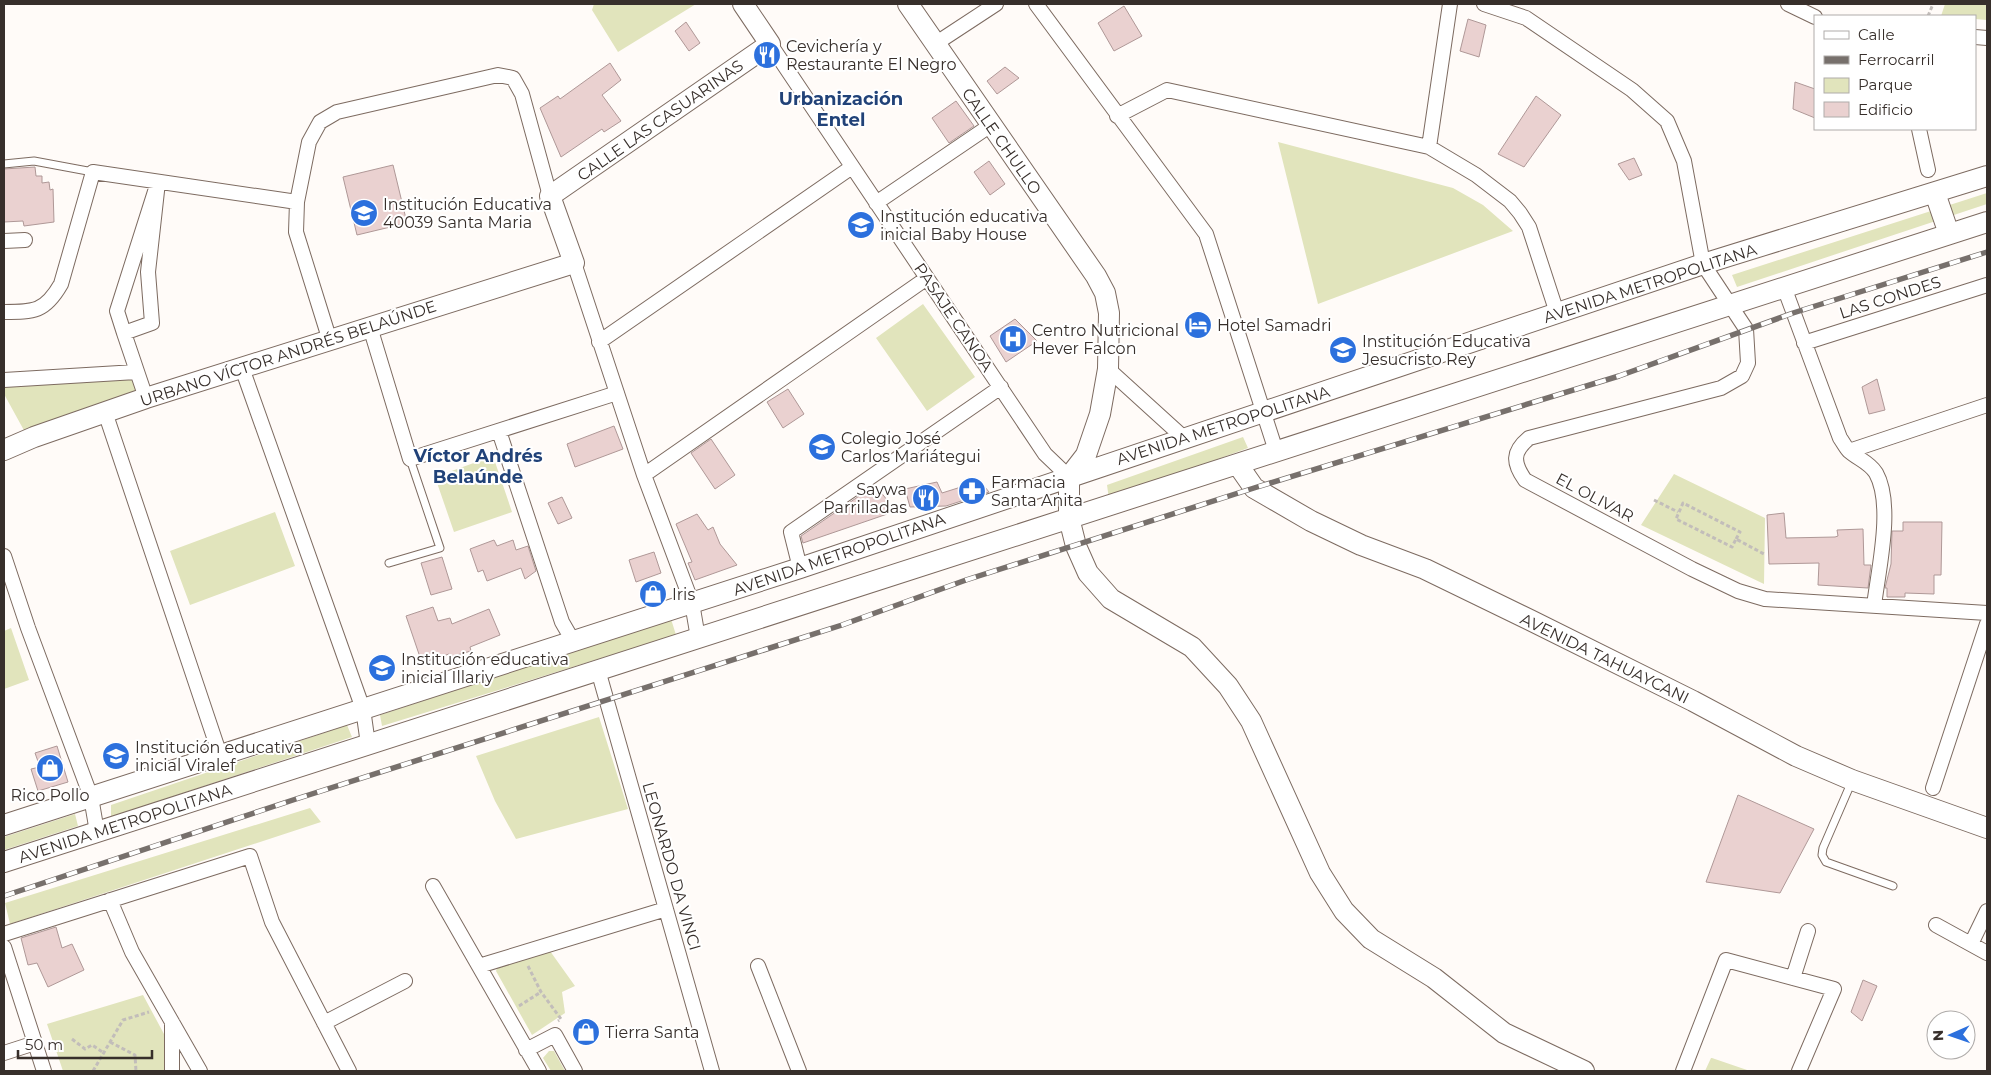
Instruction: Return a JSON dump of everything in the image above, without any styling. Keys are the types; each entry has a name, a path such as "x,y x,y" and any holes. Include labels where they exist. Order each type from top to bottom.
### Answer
{"main road":[{"name":"PASAJE CANOA","path":"743,4 770,44"},
{"name":"CALLE CHULLO","path":"908,4 1096,276 1105,293 1109,313 1108,370 1100,414 1086,455 1069,477"},
{"name":"CALLE LAS CASUARINAS","path":"550,196 770,44"},
{"name":"AVENIDA METROPOLITANA","path":"4,825 800,568 1703,264 1987,176"},
{"path":"1934,193 1949,234"},
{"path":"550,196 574,263"},
{"name":"AVENIDA METROPOLITANA","path":"4,862 1987,222"},
{"name":"URBANO VÍCTOR ANDRÉS BELAÚNDE","path":"4,450 34,437 146,398 574,263"},
{"name":"AVENIDA TAHUAYCANI","path":"1238,464 1254,488 1311,521 1360,545 1425,569 1692,701 1796,756 1852,780 1987,828"},
{"path":"1069,477 1069,518 1076,546 1088,573 1111,599 1192,647 1228,686 1251,721 1320,873 1344,912 1371,939 1434,978 1504,1033 1584,1071"}],"street":[{"path":"935,44 996,4"},
{"path":"1036,4 1206,234 1276,451"},
{"path":"1429,147 1450,4"},
{"path":"1484,4 1526,18 1632,90 1667,121 1684,161 1703,264 1728,305"},
{"path":"1788,4 1814,17"},
{"name":"PASAJE CANOA","path":"770,44 1045,454 1069,477"},
{"path":"330,341 296,232 297,202 309,142 320,122 337,112 498,75 513,78 522,94 550,196"},
{"path":"1117,116 1167,90 1429,147 1476,175 1510,201 1520,213 1529,227 1557,313"},
{"path":"876,203 991,125"},
{"path":"1919,130 1928,170"},
{"path":"599,342 852,167"},
{"path":"4,312 25,312 42,309 53,299 61,284 93,172 297,202"},
{"path":"124,333 152,323 148,272 158,182"},
{"path":"146,398 117,311 158,182"},
{"path":"4,241 25,240"},
{"path":"574,263 644,475 692,603 698,638"},
{"path":"644,475 927,278"},
{"name":"LAS CONDES","path":"1804,343 1987,284"},
{"path":"1784,287 1840,438 1849,451 1866,462 1876,474 1882,493 1884,513 1874,606"},
{"name":"EL OLIVAR","path":"1728,305 1746,329 1748,363 1742,376 1721,388 1529,438 1519,446 1515,457 1518,469 1525,480 1738,591 1765,599 1987,613"},
{"path":"370,327 410,459 616,394"},
{"path":"242,368 363,709 368,744"},
{"path":"1108,370 1184,438"},
{"path":"4,380 136,372"},
{"path":"800,568 791,532 1001,387"},
{"path":"1849,451 1987,405"},
{"path":"106,412 220,755"},
{"path":"499,431 562,622 573,641"},
{"path":"4,556 28,628 91,797 97,832"},
{"path":"1933,788 1982,654 1987,624"},
{"name":"LEONARDO DA VINCI","path":"598,670 712,1071"},
{"path":"4,934 250,856 272,922 349,1071"},
{"path":"433,886 539,1071"},
{"path":"110,900 132,952 200,1071"},
{"path":"479,966 666,909"},
{"path":"1971,944 1987,911"},
{"path":"1936,925 1987,953"},
{"path":"1793,978 1808,931"},
{"path":"4,948 44,1071"},
{"path":"1683,1071 1726,960 1834,989 1799,1071"},
{"path":"758,966 799,1071"},
{"path":"324,1023 404,980"},
{"path":"172,1021 172,1071"},
{"path":"526,1050 555,1035 576,1071"},
{"path":"4,1053 35,1043"}],"lane":[{"path":"4,164 34,161 93,172"},
{"path":"389,563 440,548 410,459"},
{"path":"1852,780 1822,848 1822,855 1826,862 1893,886"}],"path":[{"path":"1654,500 1678,512"},
{"path":"1683,503 1740,532 1736,539 1732,547 1676,519 1683,503"},
{"path":"1736,539 1764,554"},
{"path":"524,957 541,992 561,1019"},
{"path":"516,1008 541,992"},
{"path":"93,1071 123,1020 150,1012 154,1019"},
{"path":"72,1039 85,1049 92,1045 104,1053"},
{"path":"110,1042 135,1055 136,1071"}],"green space":[{"path":"594,4 696,4 618,52 592,10"},
{"path":"1945,4 1987,4 1987,20 1976,19 1976,15 1941,15"},
{"path":"1278,142 1453,188 1483,205 1513,231 1318,304"},
{"path":"1987,193 1987,204 1737,287 1732,275"},
{"path":"923,304 975,377 927,411 876,338"},
{"path":"131,374 138,394 26,434 4,394 4,387"},
{"path":"1243,437 1248,448 1109,499 1107,485"},
{"path":"493,456 512,512 454,532 435,477"},
{"path":"1674,474 1765,518 1764,584 1641,525"},
{"path":"275,512 295,566 190,605 170,551"},
{"path":"671,619 676,635 382,726 380,715"},
{"path":"11,628 29,680 4,689 4,631"},
{"path":"599,717 628,809 516,839 495,801 476,756"},
{"path":"347,725 352,737 111,817 111,805"},
{"path":"310,808 321,822 10,924 5,903"},
{"path":"75,814 78,826 4,850 4,837"},
{"path":"550,951 575,986 562,992 565,1013 532,1035 496,971 498,966"},
{"path":"143,995 164,1034 164,1071 63,1071 47,1024"},
{"path":"549,1051 554,1051 565,1071 551,1071 543,1058"},
{"path":"1712,1058 1750,1071 1705,1071"}],"building":[{"path":"1124,6 1142,36 1114,51 1098,23"},
{"path":"1468,19 1486,25 1479,57 1460,51"},
{"path":"686,22 700,43 689,51 675,31"},
{"path":"610,63 621,80 602,95 621,121 604,132 602,129 561,157 540,108 558,96 560,99"},
{"path":"1005,67 1019,78 997,94 987,81"},
{"path":"1795,82 1814,89 1814,118 1793,109"},
{"path":"1536,96 1561,115 1524,167 1498,154"},
{"path":"956,101 974,126 949,143 932,118"},
{"path":"1634,158 1642,175 1629,180 1618,164"},
{"path":"989,161 1005,184 990,195 974,172"},
{"path":"393,165 407,223 357,235 343,177"},
{"path":"35,167 36,176 42,176 42,183 49,182 50,190 53,189 54,222 24,226 23,221 4,222 4,169"},
{"name":"Centro Nutricional Hever Falcon","path":"1015,319 1037,341 1006,362 990,336"},
{"path":"1877,379 1885,410 1869,414 1862,387"},
{"path":"788,389 804,414 783,428 767,402"},
{"path":"614,426 623,449 575,467 567,444"},
{"path":"711,439 735,475 715,489 691,453"},
{"path":"980,481 989,492 946,506 910,507 905,489 937,482 942,493"},
{"path":"875,485 896,511 803,543 801,536"},
{"path":"562,497 572,518 558,524 548,503"},
{"path":"1784,513 1786,538 1835,537 1838,536 1837,530 1863,529 1864,565 1871,565 1868,588 1818,585 1819,563 1769,564 1767,515"},
{"path":"697,514 708,530 713,527 720,544 737,565 695,580 688,563 692,562 676,524"},
{"path":"1903,522 1942,522 1941,575 1934,575 1934,594 1905,593 1905,597 1887,597 1887,588 1885,588 1891,564 1892,531 1903,531"},
{"path":"494,540 497,546 513,540 516,550 528,546 536,571 525,579 521,568 487,581 483,570 478,572 470,549"},
{"path":"654,552 661,573 636,582 629,560"},
{"path":"442,557 452,589 431,595 421,563"},
{"path":"433,607 438,621 450,618 452,624 489,609 500,635 470,647 471,651 450,657 449,654 422,663 406,616"},
{"name":"Rico Pollo","path":"57,746 68,782 38,791 31,769 40,767 35,753"},
{"path":"1738,795 1814,829 1780,893 1706,882"},
{"path":"56,927 62,948 72,944 84,970 48,987 37,963 28,965 21,938"},
{"path":"1863,980 1877,986 1862,1021 1851,1012"}],"railway":[{"path":"4,896 296,799 842,625 966,580 1254,488 1619,376 1793,313 1987,252"}],"place":[{"name":"Cevichería y Restaurante El Negro","path":"767,55"},
{"name":"Institución Educativa 40039 Santa Maria","path":"364,213"},
{"name":"Institución educativa inicial Baby House","path":"861,225"},
{"name":"Hotel Samadri","path":"1198,325"},
{"name":"Centro Nutricional Hever Falcon","path":"1013,339"},
{"name":"Institución Educativa Jesucristo Rey","path":"1343,350"},
{"name":"Colegio José Carlos Mariátegui","path":"822,447"},
{"name":"Farmacia Santa Anita","path":"972,491"},
{"name":"Saywa Parrilladas","path":"926,498"},
{"name":"Iris","path":"653,594"},
{"name":"Institución educativa inicial Illariy","path":"382,668"},
{"name":"Institución educativa inicial Viralef","path":"116,756"},
{"name":"Rico Pollo","path":"50,768"},
{"name":"Tierra Santa","path":"586,1032"}],"district":[{"name":"Urbanización Entel","path":"841,109"},
{"name":"Víctor Andrés Belaúnde","path":"478,466"}]}
